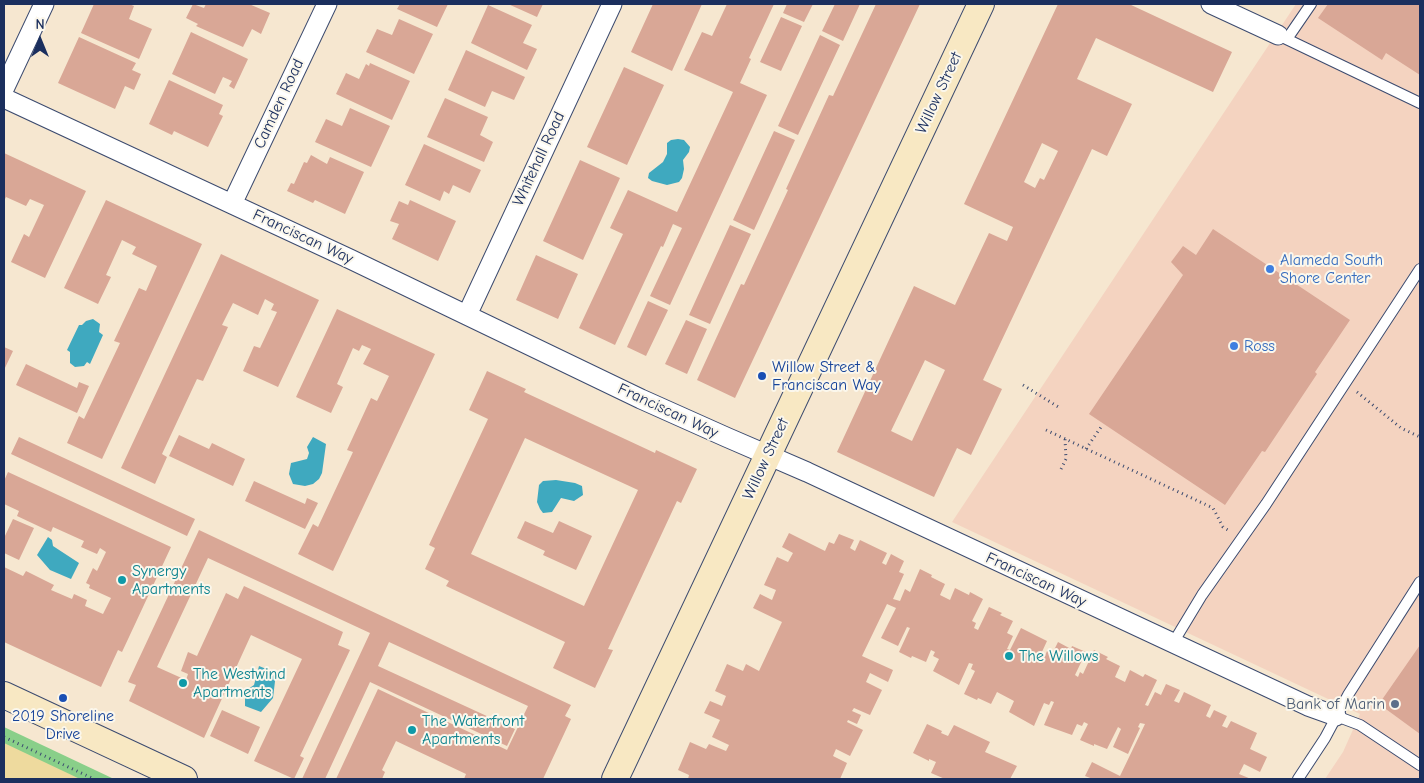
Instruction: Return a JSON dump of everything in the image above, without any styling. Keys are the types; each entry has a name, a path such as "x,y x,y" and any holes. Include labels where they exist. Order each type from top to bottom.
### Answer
{"street":[{"path":"4,89 44,4"},
{"name":"Camden Road","path":"232,204 327,4"},
{"name":"Whitehall Road","path":"467,315 612,4"},
{"name":"Willow Street","path":"615,779 981,4"},
{"path":"1211,4 1282,37"},
{"name":"Franciscan Way","path":"4,98 633,394 807,472 1308,706 1336,716"},
{"path":"4,695 184,779"}],"lane":[{"path":"1311,4 1282,37 1420,102"},
{"path":"1173,644 1202,595 1420,270"},
{"path":"1298,779 1325,738 1348,695 1420,582"},
{"path":"1336,716 1360,725 1420,765"}],"path":[{"path":"1023,385 1060,408"},
{"path":"1342,388 1357,392 1401,428 1420,437"},
{"path":"1086,449 1101,427"},
{"path":"1046,430 1212,508 1223,527 1242,538"},
{"path":"1061,469 1066,459 1065,439"},
{"path":"4,737 94,779"}],"shaded area":[{"name":"Alameda South Shore Center","path":"1296,4 1420,4 1420,779 1325,779 1343,752 1360,714 952,522"}],"green space":[{"path":"4,727 114,779 4,779"}],"sand":[{"path":"4,743 80,779 4,779"}],"water":[{"path":"678,139 684,140 690,147 683,160 682,178 679,182 667,185 652,181 648,178 649,173 663,162 667,154 667,143"},
{"path":"93,319 100,324 99,332 103,335 90,364 87,362 84,366 75,367 70,363 70,352 67,350 79,325"},
{"path":"313,437 326,444 322,473 313,484 305,486 293,484 289,474 291,463 307,459 309,453 307,447"},
{"path":"556,480 582,486 583,495 574,501 561,498 552,512 543,513 537,502 539,485 543,481"},
{"path":"48,537 52,540 53,546 79,563 71,579 50,570 37,555"},
{"path":"259,666 276,673 273,698 261,712 245,706 245,691 254,685"}],"building":[{"path":"94,4 129,4 134,6 129,19 152,29 139,59 81,33"},
{"path":"193,4 204,8 206,4 249,4 270,13 261,34 252,29 243,47 196,26 198,24 186,18"},
{"path":"400,4 448,4 437,27 397,9"},
{"path":"508,4 543,4 537,17"},
{"path":"653,4 702,4 672,71 631,52"},
{"path":"727,4 774,4 749,58 751,59 740,83 767,95 670,305 650,296 682,228 673,224 615,345 579,328 623,234 610,228 628,190 677,212 733,92 684,70 702,32 712,36"},
{"path":"787,4 813,4 804,22 783,13"},
{"path":"835,4 860,4 843,41 822,31"},
{"path":"876,4 920,4 735,398 697,380 741,284 744,285 788,190 786,189 829,95 833,96"},
{"path":"1058,4 1129,4 1232,52 1213,92 1096,38 1077,79 1132,104 1107,156 1092,149 983,380 1002,389 971,455 957,448 934,497 837,452 914,286 955,305 989,233 1007,241 1013,227 964,204","holes":["1042,143 1058,151 1044,180 1040,178 1035,188 1024,182","925,360 945,370 912,441 891,431"]},
{"path":"1328,4 1420,4 1420,75 1386,53 1382,60 1318,18"},
{"path":"488,5 532,25 523,43 537,49 527,70 471,43"},
{"path":"781,17 802,26 781,71 760,62"},
{"path":"399,19 433,34 414,74 366,52 377,29 392,35"},
{"path":"191,32 248,59 234,89 229,86 232,81 223,77 215,94 172,74"},
{"path":"820,35 840,45 798,135 778,126"},
{"path":"79,37 136,63 132,70 141,74 134,90 125,86 115,109 58,83"},
{"path":"466,50 525,77 514,100 492,91 485,107 448,90"},
{"path":"370,63 410,81 392,120 336,94 346,73 359,79 366,64 369,66"},
{"path":"624,67 664,85 627,165 587,147"},
{"path":"169,80 223,105 219,114 223,116 208,147 174,131 172,135 149,124"},
{"path":"445,98 488,117 480,135 493,142 484,162 427,137"},
{"path":"350,108 390,126 371,167 315,142 326,119 342,126"},
{"path":"774,131 795,140 754,230 733,220"},
{"path":"424,144 481,170 470,193 453,185 449,194 444,191 440,201 405,185"},
{"path":"4,153 86,191 45,278 11,262 24,234 29,237 44,205 30,199 26,206 6,197 4,201"},
{"path":"311,155 327,164 330,157 364,172 345,214 315,200 313,203 287,191 291,183 294,184 304,162 307,163"},
{"path":"580,160 620,178 583,260 543,241"},
{"path":"106,200 202,244 102,459 67,443 79,416 84,419 120,343 114,341 139,288 146,291 157,266 132,254 136,247 122,240 106,275 111,277 98,304 64,288"},
{"path":"410,200 456,221 438,261 392,239 399,224 390,221 399,201 408,205"},
{"path":"730,225 751,234 710,324 689,315"},
{"name":"Ross","path":"1213,229 1350,320 1265,452 1262,451 1225,505 1089,414 1183,275 1171,262 1183,246 1196,255"},
{"path":"221,254 319,300 278,387 243,371 254,346 260,348 277,312 271,310 274,304 265,299 258,315 233,303 222,325 228,327 203,381 197,379 162,454 167,457 155,484 121,468"},
{"path":"536,255 578,274 558,319 516,300"},
{"path":"648,301 668,310 646,356 627,347"},
{"path":"337,309 435,354 333,571 298,554 313,524 318,527 353,452 347,450 371,398 377,401 389,376 363,364 371,349 362,345 359,351 353,348 337,384 343,387 331,413 296,397"},
{"path":"686,320 707,329 687,374 665,364"},
{"path":"4,347 13,351 4,370"},
{"path":"26,364 77,388 79,382 89,386 77,413 16,385"},
{"path":"487,371 526,389 524,392 655,453 656,450 697,469 681,503 677,501 608,649 613,650 595,688 553,668 565,642 446,586 449,581 425,569 435,548 429,545 488,419 469,410","holes":["525,438 638,490 584,606 471,554"]},
{"path":"179,435 209,449 212,443 245,459 233,486 169,456"},
{"path":"19,437 195,519 187,536 11,454"},
{"name":"Synergy Apartments","path":"8,472 171,547 122,652 118,650 101,687 4,642 4,567 23,576 26,571 54,585 51,590 72,599 74,594 87,600 85,606 103,614 111,598 89,588 90,585 86,583 93,568 97,571 106,552 100,548 97,554 81,547 84,541 53,527 51,532 17,516 19,511 4,504 4,481"},
{"path":"254,481 305,504 307,498 318,503 305,529 245,501"},
{"path":"13,519 34,528 19,560 4,553 4,538"},
{"path":"525,521 553,533 559,521 592,536 576,570 543,555 545,551 517,538"},
{"path":"199,530 571,705 565,716 571,719 543,779 464,779 466,774 396,741 382,770 385,772 382,779 336,779 378,689 507,750 528,706 389,642 378,666 515,729 507,746 370,682 325,779 302,779 370,633 208,558 157,667 186,680 188,674 181,671 188,652 197,656 226,593 238,599 244,586 343,632 338,645 350,650 300,756 304,758 294,779 254,761 302,659 251,635 204,738 129,701 136,685 128,682"},
{"name":"The Willows","path":"789,533 825,551 829,542 834,544 839,534 854,540 850,548 855,551 860,540 887,553 882,563 886,565 891,554 904,561 899,572 904,574 893,599 900,601 905,589 910,592 920,569 945,584 940,595 950,600 955,588 969,595 970,592 983,599 972,621 976,623 974,628 978,630 989,607 1013,621 1007,633 1013,636 1007,649 1010,650 1021,628 1047,641 1041,654 1045,656 1047,651 1052,654 1058,642 1071,649 1072,646 1086,652 1075,675 1078,677 1080,672 1083,674 1094,650 1120,666 1115,677 1125,682 1130,670 1143,677 1145,674 1157,680 1145,705 1148,706 1155,692 1161,695 1166,684 1180,690 1174,701 1179,703 1184,692 1211,705 1206,716 1210,718 1214,710 1227,716 1222,726 1227,728 1231,721 1257,733 1250,749 1267,757 1260,772 1244,764 1239,774 1251,779 1093,779 1085,776 1092,762 1120,776 1145,724 1140,723 1138,727 1140,728 1128,754 1113,747 1121,729 1118,727 1107,749 1080,740 1088,724 1084,722 1082,726 1077,724 1072,735 1044,725 1054,702 1051,701 1049,705 1044,703 1034,726 1009,712 1014,701 997,692 991,704 964,694 975,671 971,669 973,664 969,663 959,685 933,671 939,659 933,656 935,652 931,650 926,662 899,652 910,628 907,627 898,646 881,638 896,608 887,604 862,656 893,670 888,682 870,673 866,682 882,690 870,715 854,708 852,711 861,715 857,724 848,720 847,722 863,730 850,756 836,749 833,756 847,763 840,779 688,779 689,775 678,770 690,742 706,749 709,744 726,751 729,745 712,737 720,720 704,713 710,701 722,706 726,696 715,691 727,664 743,671 746,664 759,671 782,622 753,608 760,594 772,600 776,590 764,585 777,557 788,562 793,553 782,547"},
{"path":"1420,645 1420,734 1379,704"},
{"path":"222,710 260,727 248,754 210,736"},
{"path":"927,724 948,736 954,725 990,742 985,752 1017,766 1010,779 945,779 931,773 936,762 929,759 929,761 913,753"}],"place":[{"name":"Alameda South Shore Center","path":"1270,269"},
{"name":"Ross","path":"1234,346"},
{"name":"Willow Street & Franciscan Way","path":"762,376"},
{"name":"Synergy Apartments","path":"122,580"},
{"name":"The Willows","path":"1009,656"},
{"name":"The Westwind Apartments","path":"183,683"},
{"name":"2019 Shoreline Drive","path":"63,698"},
{"name":"Bank of Marin","path":"1395,704"},
{"name":"The Waterfront Apartments","path":"412,730"}]}
